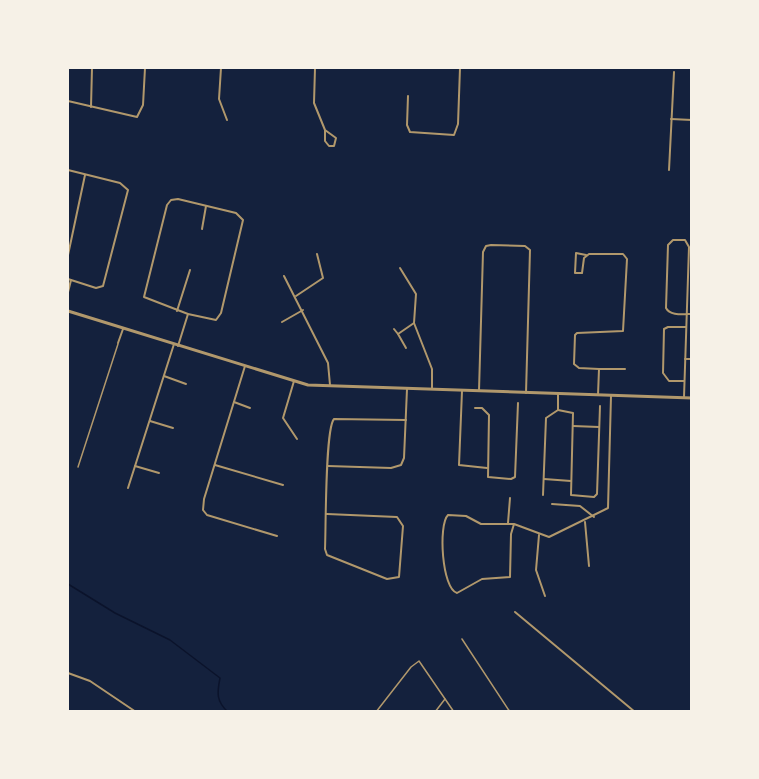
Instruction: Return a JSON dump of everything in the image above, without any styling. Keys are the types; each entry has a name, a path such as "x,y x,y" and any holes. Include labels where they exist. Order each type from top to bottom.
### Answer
{"street":[{"path":"92,68 92,106"},
{"path":"68,101 132,117 139,116 143,105 145,68"},
{"path":"221,68 219,99 226,120"},
{"path":"315,68 314,103 325,130 326,144 334,146 336,138 325,130"},
{"path":"408,96 407,125 410,132 455,134 460,68"},
{"path":"669,170 674,72"},
{"path":"671,119 692,120"},
{"path":"68,170 120,183 128,190 104,286 96,288 69,280 68,292"},
{"path":"68,255 85,175"},
{"path":"178,199 206,206 239,214 244,225 216,320 209,320 149,302 144,295 167,205 178,199"},
{"path":"202,229 206,206"},
{"path":"684,398 686,327 687,314 690,268 688,242 670,241 667,249 666,308 670,313 687,314 692,314"},
{"path":"479,392 483,252 486,246 491,244 525,246 530,250 526,393"},
{"path":"586,255 582,273 575,273 576,253 623,254 627,259 623,331 574,335 575,366 625,369"},
{"path":"296,296 323,278 317,254"},
{"path":"400,268 416,294 414,323 432,369 432,390"},
{"path":"177,311 190,270"},
{"path":"284,276 328,363 330,386"},
{"path":"282,322 303,310"},
{"path":"68,311 294,381 330,386 692,398"},
{"path":"128,488 164,376 188,314"},
{"path":"398,334 414,323"},
{"path":"684,381 669,381 663,374 664,329 686,327"},
{"path":"394,328 406,348"},
{"path":"118,343 123,329"},
{"path":"685,359 692,359"},
{"path":"245,366 204,499 205,513 277,536"},
{"path":"598,395 599,369"},
{"path":"164,376 186,384"},
{"path":"294,381 283,418 297,439"},
{"path":"328,466 399,466 404,458 407,389"},
{"path":"462,391 459,465 488,468"},
{"path":"558,393 558,410"},
{"path":"514,524 511,534 510,577 482,579 457,593 453,592 448,587 444,561 444,517 453,514 465,516 481,524 514,524 549,537 585,522 609,505 611,396"},
{"path":"234,402 250,408"},
{"path":"475,408 482,408 489,415 489,478 515,478 518,402"},
{"path":"543,495 546,418 558,410 572,412 572,496 597,495 600,406"},
{"path":"327,514 397,518 403,526 399,577 387,579 329,557 325,549 329,427 334,419 406,420"},
{"path":"150,421 173,428"},
{"path":"573,426 600,427"},
{"path":"215,465 283,485"},
{"path":"135,466 159,473"},
{"path":"544,479 572,481"},
{"path":"508,524 510,498"},
{"path":"552,504 580,506 594,517"},
{"path":"585,522 589,566"},
{"path":"539,535 536,570 544,596"},
{"path":"515,612 635,711"},
{"path":"68,674 90,681 136,711"}],"lane":[{"path":"78,467 118,343"},
{"path":"462,639 510,711"},
{"path":"376,711 413,664 421,662 454,711"},
{"path":"435,711 446,699"}],"waterway":[{"path":"68,584 115,613 170,640 220,678 218,696 228,712"}]}
